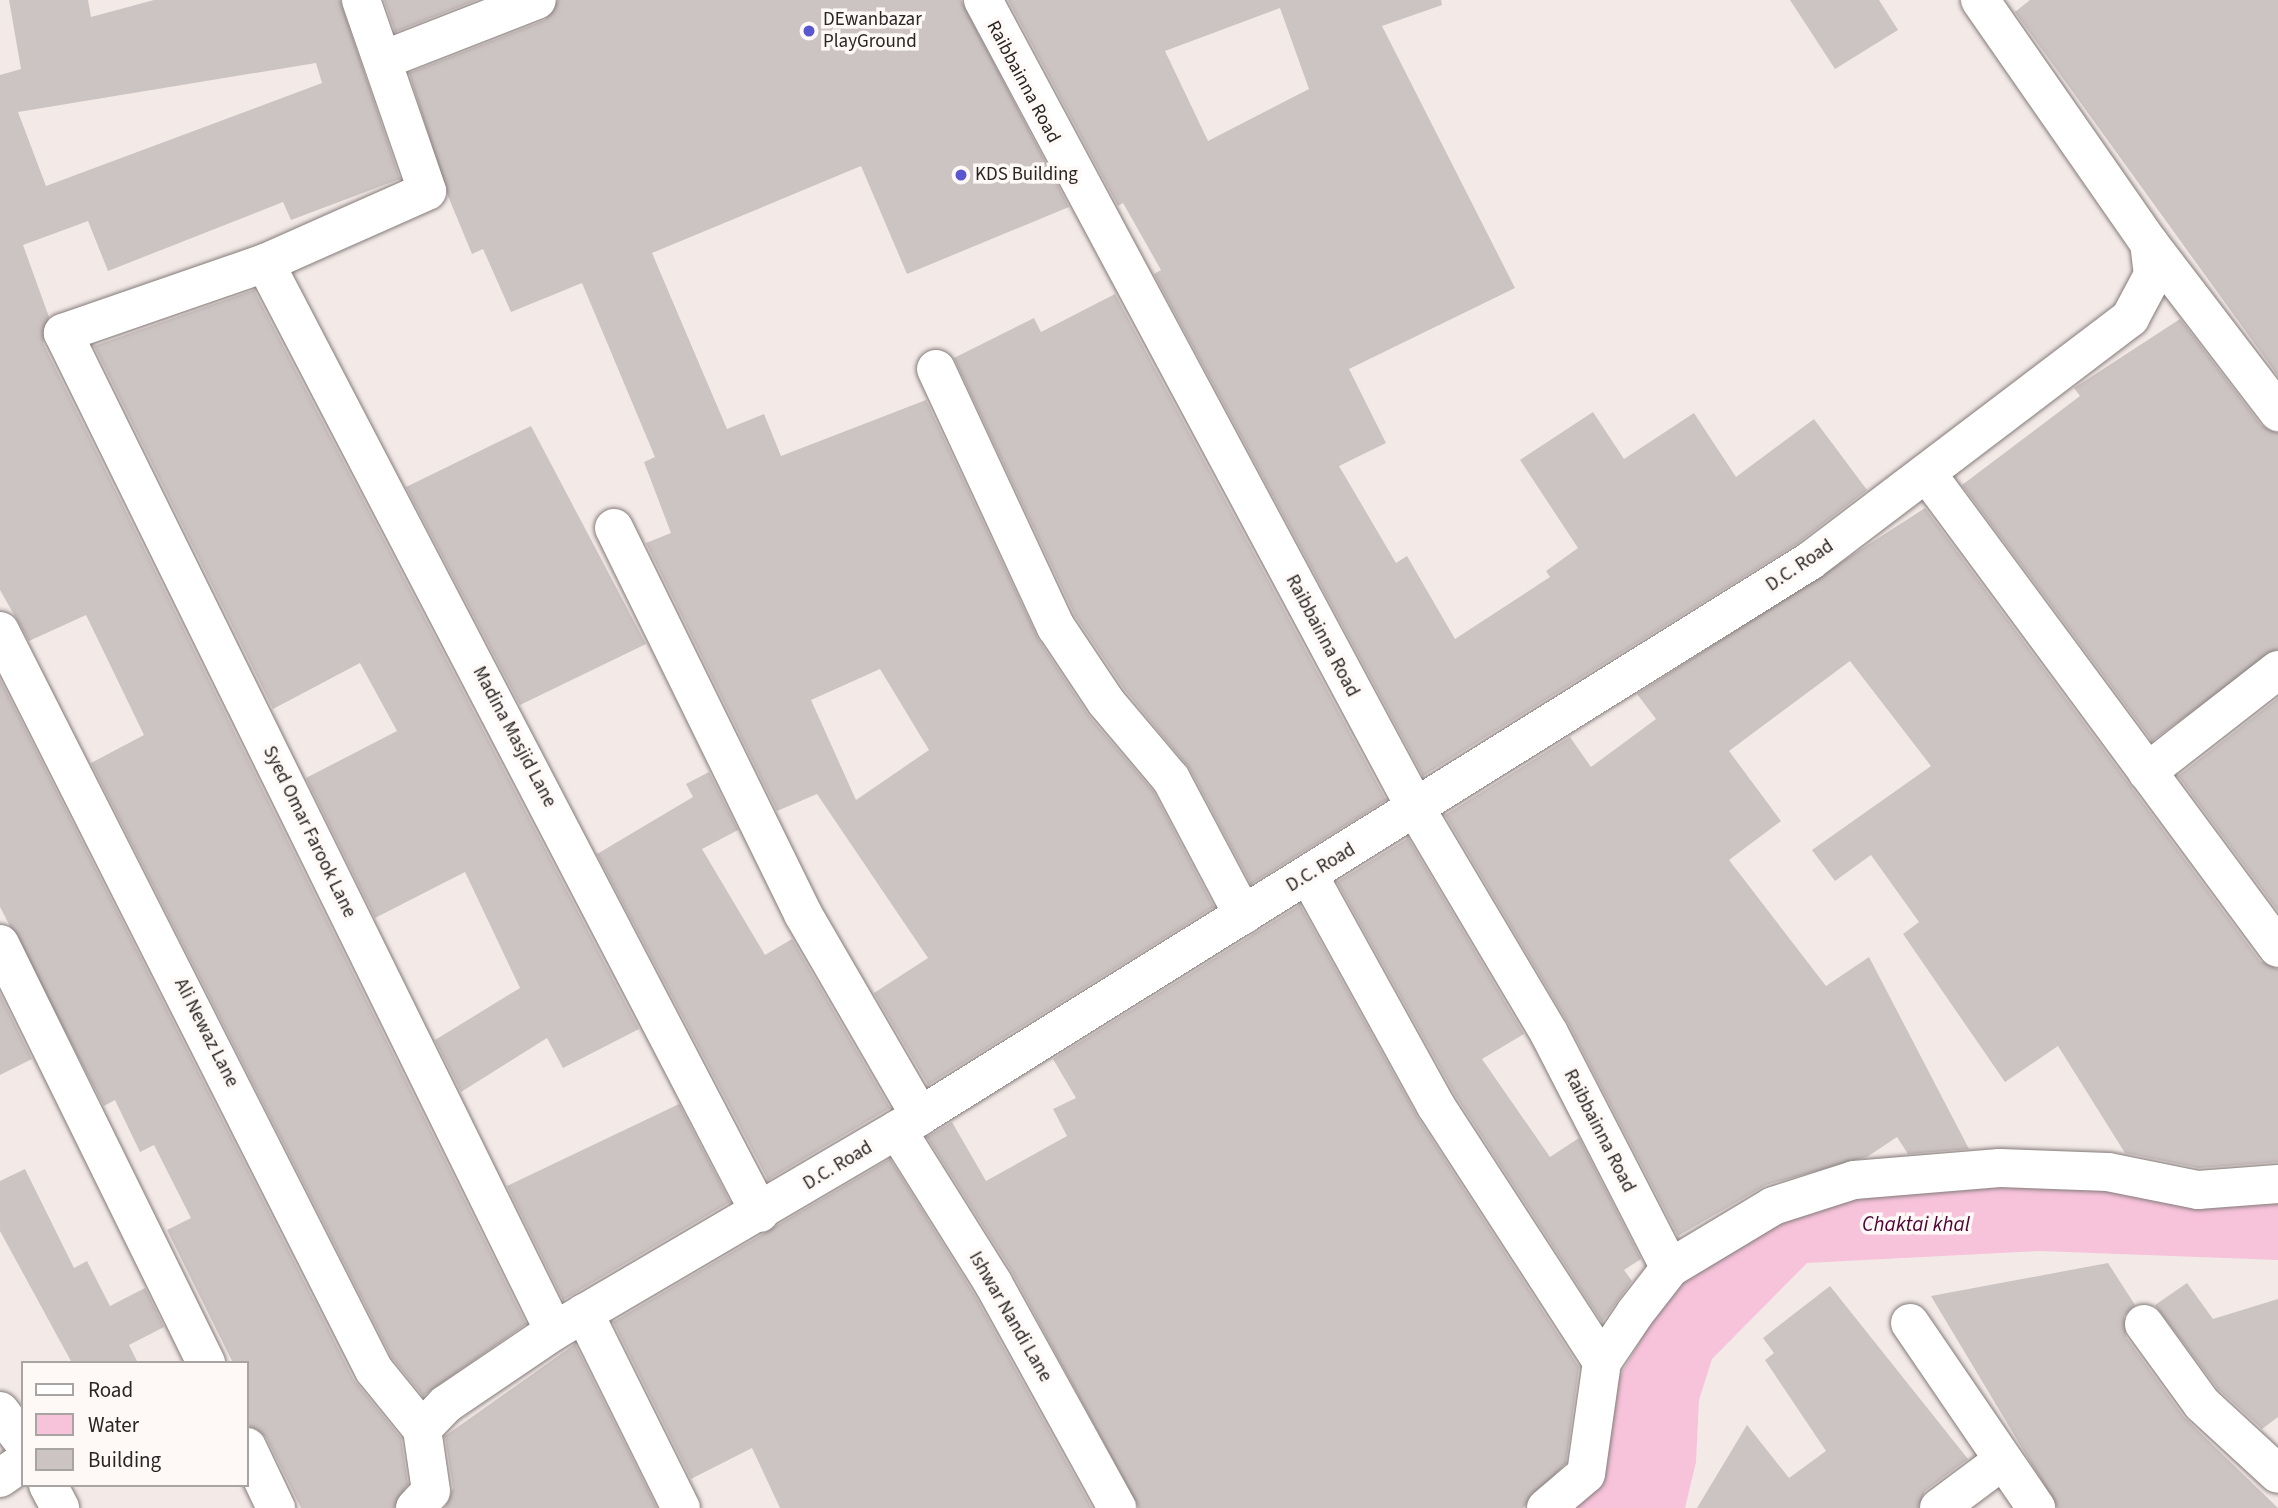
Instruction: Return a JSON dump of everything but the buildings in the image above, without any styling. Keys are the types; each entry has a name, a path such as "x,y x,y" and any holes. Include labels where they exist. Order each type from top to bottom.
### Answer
{"street":[{"path":"265,263 427,191 361,0"},
{"path":"383,60 537,0"},
{"name":"Raibbainna Road","path":"983,0 1416,809 1549,1033 1670,1268"},
{"path":"1980,0 2149,243 2278,412"},
{"name":"D.C. Road","path":"422,1429 446,1404 569,1322 760,1213 908,1123 1309,876 1810,561 1928,475 2130,318 2153,275 2149,243"},
{"name":"Syed Omar Farook Lane","path":"265,263 63,332 569,1322 681,1508"},
{"name":"Madina Masjid Lane","path":"265,263 760,1213"},
{"path":"936,369 1056,627 1106,702 1171,779 1243,915"},
{"path":"1928,475 2278,948"},
{"name":"Ishwar Nandi Lane","path":"614,527 908,1123 1117,1508"},
{"name":"Ali Newaz Lane","path":"0,631 374,1370 422,1429"},
{"path":"2147,772 2278,670"},
{"path":"1309,876 1436,1105 1602,1362"},
{"path":"0,944 205,1361"},
{"path":"1546,1508 1586,1474 1602,1362 1670,1268 1773,1206 1854,1180 2000,1168 2108,1172 2198,1190 2278,1184"},
{"path":"1910,1323 2036,1508"},
{"path":"2144,1324 2202,1404 2278,1474"},
{"path":"0,1411 21,1439"},
{"path":"415,1508 431,1491 422,1429"},
{"path":"248,1449 276,1508"},
{"path":"1939,1508 2002,1461"},
{"path":"0,1478 21,1463"},
{"path":"49,1487 60,1508"},
{"path":"0,1503 3,1508"}],"water":[{"name":"Chaktai khal","path":"1958,1173 2278,1193 2278,1260 2039,1251 1807,1263 1712,1359 1699,1400 1696,1462 1685,1508 1569,1508 1594,1493 1603,1479 1612,1389 1693,1252 1726,1228"}],"place":[{"name":"DEwanbazar PlayGround","path":"809,31"},
{"name":"KDS Building","path":"961,175"}]}
